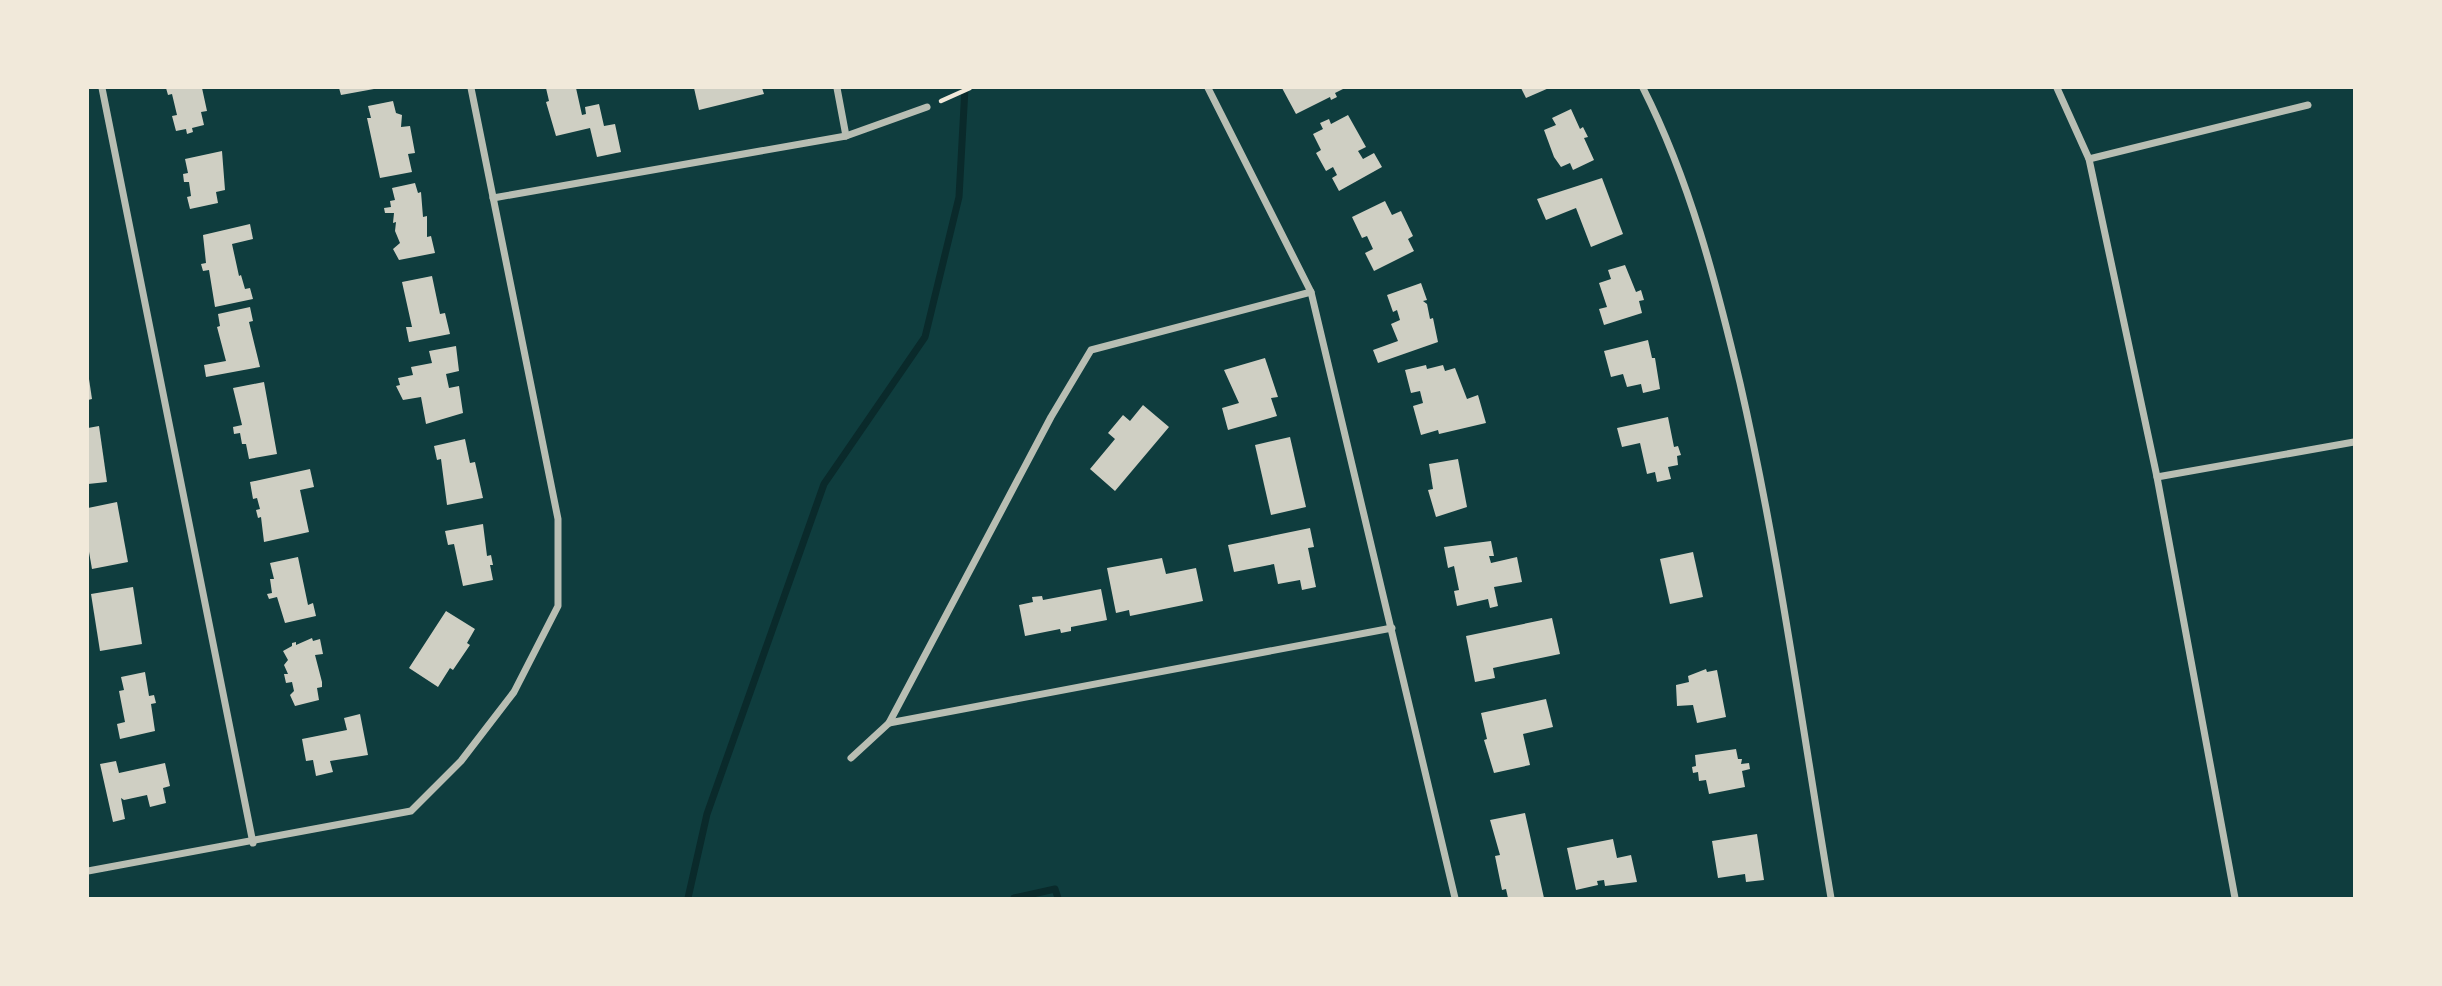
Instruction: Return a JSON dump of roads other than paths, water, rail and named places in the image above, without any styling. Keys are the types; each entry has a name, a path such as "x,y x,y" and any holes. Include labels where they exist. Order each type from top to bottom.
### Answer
{"street":[{"path":"102,88 253,843"},
{"path":"88,871 253,843 411,811 461,761 514,692 558,606 558,519 471,88"},
{"path":"837,88 846,136"},
{"path":"1208,88 1311,292 1455,898"},
{"path":"1643,88 1658,119 1720,296 1759,468 1831,898"},
{"path":"2057,88 2089,159 2157,477 2235,898"},
{"path":"2089,159 2308,105"},
{"path":"493,198 846,136 927,107"},
{"path":"851,758 889,723 1051,417 1091,350 1311,292"},
{"path":"2157,477 2354,442"},
{"path":"889,723 1392,628"}],"waterway":[{"path":"688,898 707,814 824,484 925,337 959,197 965,88"},
{"path":"1014,898 1055,889 1058,898"}]}
